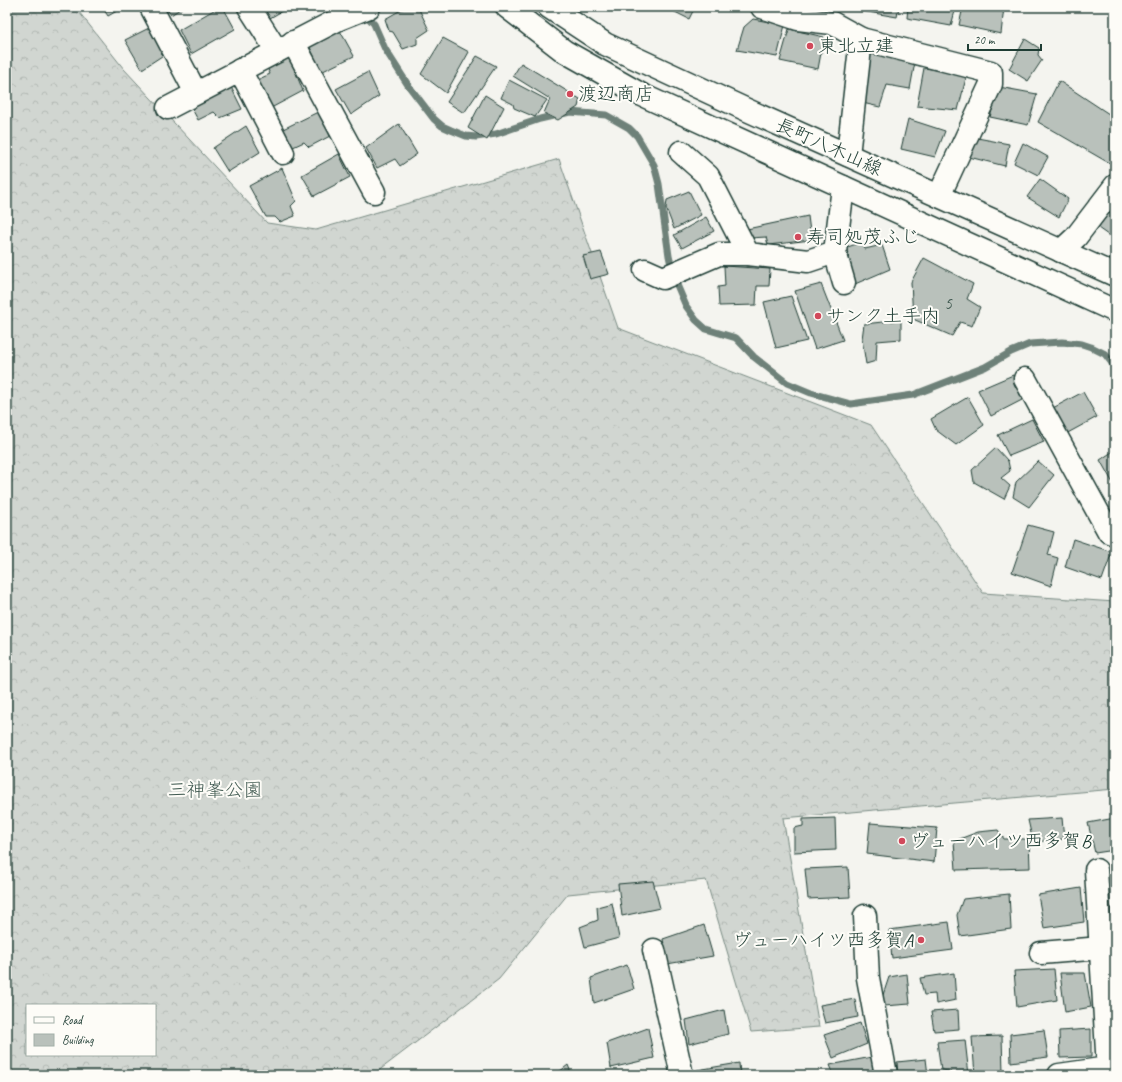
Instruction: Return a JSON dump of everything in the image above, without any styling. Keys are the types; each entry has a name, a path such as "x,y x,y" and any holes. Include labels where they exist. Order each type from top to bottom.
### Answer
{"street":[{"path":"151,7 196,93"},
{"path":"249,7 285,47 374,192"},
{"path":"168,108 339,19 368,7"},
{"path":"507,7 564,51 642,95 1115,311"},
{"name":"長町八木山線","path":"548,7 605,44 848,156 1115,275"},
{"path":"762,7 798,19 832,23 861,39 991,72 991,84 939,196"},
{"path":"848,156 861,39"},
{"path":"240,70 282,153"},
{"path":"681,152 708,176 748,254"},
{"path":"1061,251 1076,236 1115,186"},
{"path":"843,187 835,252 844,283"},
{"path":"654,274 696,263 719,254 748,254 808,261 835,252"},
{"path":"1025,379 1109,532 1115,534"},
{"path":"1059,1075 1111,1070 1096,870"},
{"path":"865,916 868,978 886,1075"},
{"path":"1041,953 1101,948"},
{"path":"654,950 682,1075"}],"green space":[{"name":"三神峯公園","path":"7,7 75,7 124,69 267,223 316,230 559,159 618,328 871,425 983,593 1115,602 1115,789 783,818 819,1027 751,1032 706,880 568,894 499,979 373,1075 7,1075"}],"building":[{"path":"102,7 124,7 108,16"},
{"path":"166,7 183,7 171,15"},
{"path":"219,7 223,7 235,29 191,54 179,30"},
{"path":"263,7 289,7 270,18"},
{"path":"406,7 418,7 429,30 417,38 417,44 403,49 393,32 389,31 385,19"},
{"path":"665,7 695,7 689,19"},
{"path":"851,7 899,7 897,17 850,9"},
{"path":"908,7 956,7 951,26 907,18"},
{"path":"963,7 1004,7 1001,34 959,25"},
{"path":"753,19 785,25 777,57 737,50 744,27"},
{"path":"151,27 165,54 142,69 125,40"},
{"path":"339,29 354,56 321,72 309,45"},
{"path":"789,29 824,37 818,69 780,61"},
{"path":"443,38 469,52 446,93 421,74"},
{"path":"1025,39 1039,48 1038,55 1042,60 1028,81 1009,69"},
{"path":"871,51 915,62 910,89 887,85 880,107 858,102"},
{"path":"288,53 303,91 271,108 257,80 270,74 266,65"},
{"path":"477,56 496,66 464,113 447,102"},
{"path":"521,63 580,99 578,107 558,120 544,113 550,99 513,76"},
{"path":"924,68 967,74 958,110 917,106"},
{"path":"368,72 379,96 351,115 336,89"},
{"path":"509,80 547,100 535,117 514,108 513,104 501,98"},
{"path":"1059,81 1115,118 1115,153 1109,163 1038,122"},
{"path":"229,83 242,109 220,118 214,112 198,120 190,105"},
{"path":"999,87 1037,94 1028,125 990,117"},
{"path":"485,95 504,107 487,140 468,128"},
{"path":"320,111 330,136 309,147 304,142 293,147 283,129"},
{"path":"908,119 945,131 935,157 901,149"},
{"path":"399,124 417,154 400,166 395,159 377,168 366,148"},
{"path":"246,126 260,152 228,172 213,148"},
{"path":"972,137 1009,144 1005,166 969,157"},
{"path":"1023,143 1048,157 1038,175 1014,163"},
{"path":"339,154 350,177 314,196 302,175"},
{"path":"282,168 296,201 291,206 295,216 280,222 275,217 266,217 249,186"},
{"path":"1040,179 1068,199 1059,217 1027,197"},
{"path":"689,191 701,215 674,229 666,208 667,200"},
{"path":"1115,204 1115,240 1098,228"},
{"path":"808,216 811,240 768,245 766,237 750,238 747,229"},
{"path":"706,217 714,231 682,248 674,235"},
{"path":"862,242 865,249 882,245 890,269 855,284 842,249"},
{"path":"601,252 609,274 590,279 583,256"},
{"path":"924,258 973,284 967,299 980,307 972,326 960,322 952,336 913,319 911,282"},
{"path":"724,266 770,269 769,286 757,286 756,305 719,306 718,287 725,286"},
{"name":"サンク土手内","path":"821,284 843,340 815,349 795,291"},
{"path":"791,296 807,341 776,348 764,302"},
{"path":"901,320 901,339 877,341 876,361 866,364 862,339 864,324"},
{"path":"1013,375 1022,400 991,416 978,390"},
{"path":"1083,392 1097,417 1064,435 1051,409"},
{"path":"968,397 984,425 956,445 936,430 931,419"},
{"path":"1032,419 1044,442 1009,456 998,435"},
{"path":"996,448 1008,461 1010,471 1001,478 1010,486 1004,499 974,482 972,470"},
{"path":"1115,450 1115,484 1114,485 1100,460"},
{"path":"1038,461 1054,475 1029,507 1013,497 1016,482"},
{"path":"1028,525 1054,532 1048,555 1058,558 1051,586 1012,572"},
{"path":"1073,539 1112,552 1102,580 1065,567"},
{"path":"835,818 836,850 794,852 794,828 803,826 803,819"},
{"path":"1062,818 1064,839 1033,842 1028,820"},
{"path":"1115,818 1115,850 1095,853 1088,823"},
{"name":"ヴューハイツ西多賀B","path":"870,823 937,828 934,862 867,854"},
{"path":"998,830 1004,839 1029,839 1030,868 956,870 954,841 978,832"},
{"path":"848,867 850,897 808,899 805,869"},
{"path":"653,881 660,908 622,916 618,884"},
{"path":"1081,888 1084,922 1044,928 1038,895"},
{"path":"1009,894 1011,929 960,936 957,915 963,899"},
{"path":"612,903 619,938 585,947 580,927 598,920 597,907"},
{"path":"1112,907 1115,907 1115,930"},
{"name":"ヴューハイツ西多賀A","path":"949,922 953,950 892,958 889,930"},
{"path":"704,925 713,956 667,964 663,939"},
{"path":"1115,954 1115,978 1111,976 1110,955"},
{"path":"627,965 634,989 594,1003 591,978"},
{"path":"1054,969 1057,1000 1017,1007 1014,971"},
{"path":"954,973 956,1000 936,1004 935,994 924,995 920,978"},
{"path":"1060,973 1085,973 1091,1007 1065,1012"},
{"path":"907,974 910,1004 884,1006 883,995 889,977"},
{"path":"855,999 858,1017 825,1023 820,1005"},
{"path":"724,1010 728,1034 689,1044 686,1020"},
{"path":"958,1010 959,1029 934,1031 931,1012"},
{"path":"860,1023 867,1044 833,1058 824,1035"},
{"path":"648,1028 654,1058 611,1068 607,1043"},
{"path":"1091,1029 1091,1057 1060,1058 1059,1031"},
{"path":"1044,1030 1048,1057 1011,1062 1010,1034"},
{"path":"1002,1036 1003,1073 975,1075 972,1037"},
{"path":"965,1040 969,1075 951,1075 950,1071 941,1070 937,1042"},
{"path":"872,1057 876,1075 834,1075 830,1065"},
{"path":"926,1059 928,1075 898,1075 897,1062"},
{"path":"739,1063 740,1075 697,1075 697,1070"},
{"path":"568,1065 572,1075 555,1075"}],"waterway":[{"path":"363,12 374,24 385,49 408,85 434,119 442,126 451,130 466,136 476,137 496,134 540,119 570,112 606,115 629,128 637,136 654,165 659,184 669,256 674,278 686,306 696,320 706,329 736,338 754,357 787,383 811,393 851,404 913,395 985,367 1011,352 1030,344 1062,342 1082,344 1091,347 1105,354 1115,367"}],"place":[{"name":"東北立建","path":"810,46"},
{"name":"渡辺商店","path":"570,94"},
{"name":"寿司処茂ふじ","path":"798,237"},
{"name":"サンク土手内","path":"818,316"},
{"name":"ヴューハイツ西多賀B","path":"902,841"},
{"name":"ヴューハイツ西多賀A","path":"921,940"}]}
